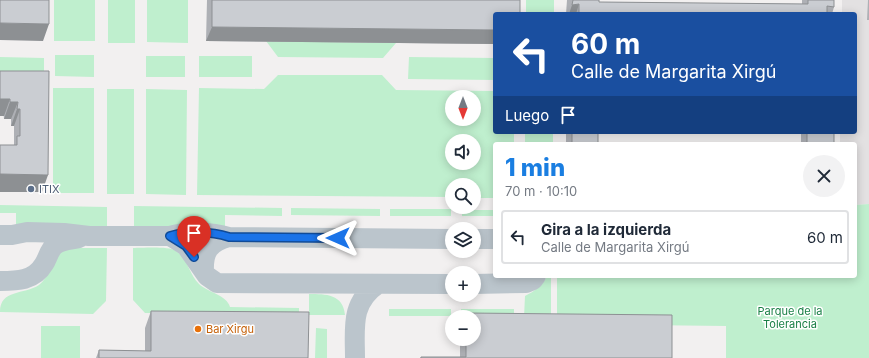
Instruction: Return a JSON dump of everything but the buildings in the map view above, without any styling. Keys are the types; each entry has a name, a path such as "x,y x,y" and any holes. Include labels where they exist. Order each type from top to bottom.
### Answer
{"street":[{"path":"6,235 35,232 89,236 170,236 181,233 216,233 229,237 445,239"},
{"path":"6,235 28,241 33,246 37,256 37,272"},
{"path":"4,285 25,279 37,272 44,264 55,246 64,241 89,236"},
{"path":"170,236 186,246 204,272 213,281 224,284 445,284"},
{"path":"204,272 204,259 209,247 216,241 229,237"},
{"path":"481,239 493,239"},
{"path":"481,284 526,283 534,278"},
{"path":"324,283 337,288 345,295 355,317"},
{"path":"355,358 355,317 366,294 378,284"}],"shaded area":[{"path":"842,0 869,0 869,204 857,205 857,142 840,142 840,134 857,134 857,12 842,12"}],"green space":[{"path":"54,0 95,0 95,41 54,41"},
{"path":"108,0 135,0 135,43 108,43"},
{"path":"147,0 188,0 188,43 147,42"},
{"path":"526,0 554,0 554,12 526,12"},
{"path":"266,41 396,43 383,58 278,57"},
{"path":"55,55 94,55 94,77 55,76"},
{"path":"146,56 185,56 185,77 146,77"},
{"path":"199,56 252,56 252,77 199,77"},
{"path":"0,57 44,58 44,72 0,72"},
{"path":"409,57 493,58 493,80 408,79"},
{"path":"278,75 382,75 396,90 445,90 445,126 481,126 481,91 493,91 493,134 514,134 514,142 493,142 493,198 481,198 481,178 445,178 445,197 197,195 199,88 264,89"},
{"path":"53,88 94,88 94,193 53,193"},
{"path":"107,89 134,89 134,194 107,194"},
{"path":"146,89 187,90 186,195 146,194"},
{"path":"525,134 553,134 553,142 525,142"},
{"name":"Parque de la Tolerancia","path":"869,204 869,358 726,358 726,326 557,324 557,278 857,278 857,205"},
{"path":"0,205 107,207 107,228 16,226 16,213 0,213"},
{"path":"134,206 282,208 282,216 225,215 225,228 134,228"},
{"path":"291,208 380,209 380,216 291,215"},
{"path":"390,209 445,209 445,214 451,214 451,216 390,216"},
{"path":"481,210 493,210 493,216 462,216 462,214 481,214"},
{"path":"73,248 107,248 106,301 93,314 0,312 4,299 8,296 39,285 46,277 58,254"},
{"path":"133,248 173,249 180,254 186,262 199,284 225,299 230,307 299,308 299,315 145,313 133,300"},
{"path":"546,278 551,278 551,317 524,317 525,296 543,283"},
{"path":"309,294 322,294 337,299 344,308 345,315 309,315"},
{"path":"389,309 451,309 445,310 445,316 389,316"},
{"path":"514,309 514,316 481,316 481,310 461,310"},
{"path":"41,326 80,326 80,358 41,358"},
{"path":"316,328 327,329 327,358 315,358"}],"place":[{"name":"ITIX","path":"31,189"},
{"name":"Bar Xirgu","path":"198,329"}],"route":[{"path":"194,257 186,246 170,236 181,233 216,233 229,237 338,238"}]}
